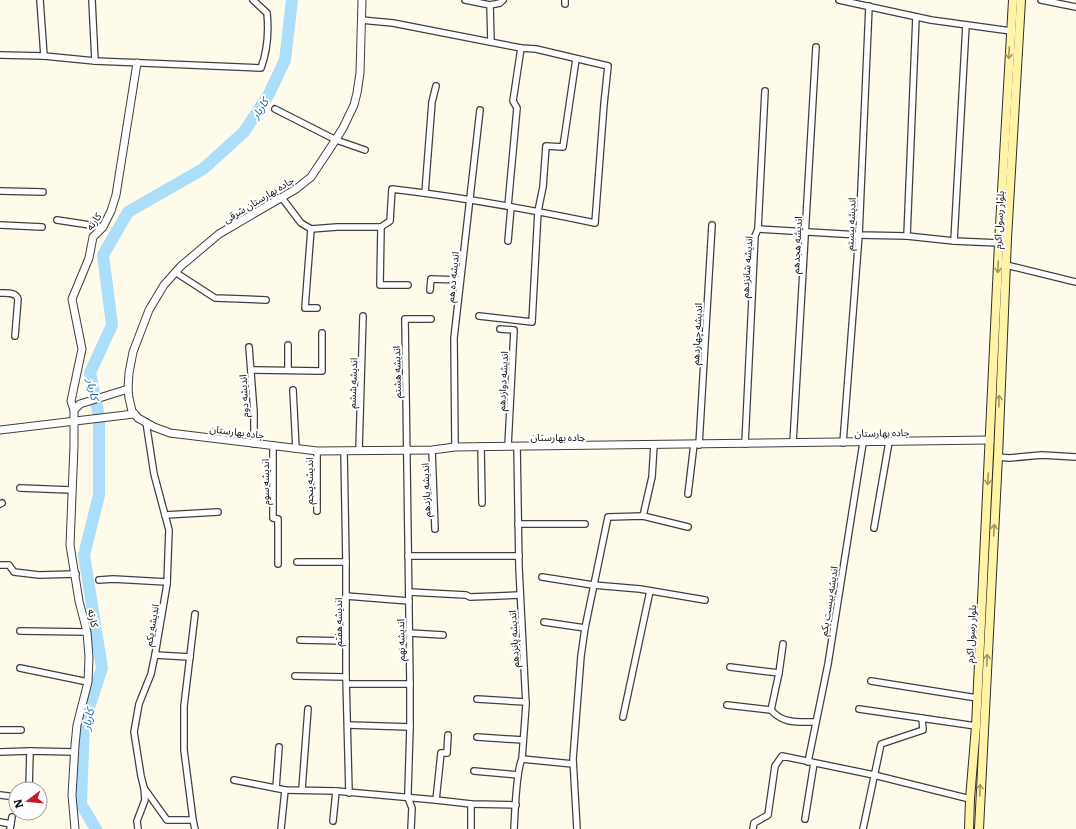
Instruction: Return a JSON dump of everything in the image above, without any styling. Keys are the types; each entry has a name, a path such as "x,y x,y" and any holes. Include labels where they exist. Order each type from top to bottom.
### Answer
{"main road":[{"name":"بلوار رسول اکرم","path":"979,829 998,458 994,441 999,243 1012,0"},
{"name":"بلوار رسول اکرم","path":"969,829 1006,265 1021,0"}],"street":[{"path":"40,0 44,56"},
{"path":"92,0 96,61"},
{"path":"0,56 44,56 137,64 261,68 269,33 267,13 253,0"},
{"name":"جاده بهارستان شرقی","path":"134,414 132,411 128,389 133,352 149,310 164,285 181,266 219,234 282,198 311,177 336,140 354,105 357,93 360,73 362,0"},
{"path":"466,0 490,5 500,3 503,0"},
{"path":"839,0 916,17 1011,31"},
{"path":"1041,0 1076,7"},
{"path":"490,5 491,42"},
{"name":"اندیشه بیستم","path":"843,443 859,235 868,6"},
{"path":"907,236 916,17"},
{"path":"282,198 301,223 311,229 337,227 381,227 390,220 392,189 538,211 595,222 608,66 536,50 393,24 361,20"},
{"path":"954,241 966,25"},
{"name":"اندیشه هجدهم","path":"793,443 816,47"},
{"path":"508,241 517,108 513,101 520,48"},
{"path":"478,316 532,322 538,211 543,186 546,146 563,147 576,59"},
{"name":"کارته","path":"75,829 72,795 77,725 88,682 89,657 87,632 79,601 76,574 70,545 74,421 74,410 71,401 82,349 72,299 89,258 93,237 103,227 111,211 116,195 137,64"},
{"path":"425,193 432,102 436,86"},
{"name":"اندیشه شانزدهم","path":"745,444 755,236 758,229 765,91"},
{"path":"275,109 336,140 365,150"},
{"name":"اندیشه ده هم","path":"455,447 454,338 480,110"},
{"path":"0,191 43,192"},
{"path":"57,220 103,227"},
{"path":"0,225 42,227"},
{"name":"اندیشه چهاردهم","path":"688,494 697,444 712,225"},
{"path":"381,227 380,285 408,285"},
{"path":"311,229 305,308 317,308"},
{"path":"758,229 859,235 907,236 954,241 999,243"},
{"path":"1006,265 1076,282"},
{"path":"175,272 215,298 266,300"},
{"path":"430,290 431,279 460,280"},
{"path":"0,293 14,294 18,296 15,336"},
{"name":"اندیشه ششم","path":"358,450 363,316"},
{"name":"اندیشه هشتم","path":"406,451 404,319 431,319"},
{"name":"اندیشه دوازدهم","path":"500,330 514,330 508,446"},
{"path":"251,370 322,370 322,333"},
{"path":"288,345 288,370"},
{"name":"اندیشه دوم","path":"249,348 254,412 254,444"},
{"path":"74,410 80,404 128,389"},
{"path":"292,390 296,449"},
{"path":"0,430 134,414"},
{"name":"جاده بهارستان","path":"134,414 154,427 170,432 317,451 406,451 481,446 994,441"},
{"name":"اندیشه یکم","path":"138,829 137,821 145,800 134,732 139,704 151,674 155,655 167,582 169,530 154,474 146,422"},
{"path":"874,528 889,442"},
{"name":"اندیشه بیست یکم","path":"805,819 815,722 828,664 863,443"},
{"name":"اندیشه سوم","path":"274,445 273,518 278,519 278,564"},
{"path":"644,516 652,477 654,445"},
{"path":"481,446 482,503"},
{"name":"اندیشه پانزدهم","path":"514,829 518,775 522,759 526,702 520,595 517,446"},
{"name":"اندیشه یازدهم","path":"432,450 435,529"},
{"name":"اندیشه پنجم","path":"317,451 317,511"},
{"name":"اندیشه هفتم","path":"344,451 346,677 349,793"},
{"name":"اندیشه نهم","path":"406,451 410,684 408,798 412,808 411,829"},
{"path":"998,458 1042,455 1076,457"},
{"path":"20,488 72,490"},
{"path":"165,515 218,512"},
{"path":"577,829 573,764 580,664 593,585 608,517 644,516 688,527"},
{"path":"518,524 586,524"},
{"path":"408,556 519,556"},
{"path":"297,562 346,562"},
{"path":"0,565 9,565 14,572 39,575 76,574"},
{"path":"542,577 593,585 650,590 705,600"},
{"path":"99,580 113,579 167,582"},
{"path":"623,717 650,590"},
{"path":"409,592 466,595 470,597 520,595"},
{"path":"346,596 409,601"},
{"path":"195,614 184,706 184,750 195,829"},
{"path":"544,622 585,628"},
{"path":"20,631 87,632"},
{"path":"409,633 444,635"},
{"path":"300,640 346,641"},
{"path":"771,710 779,673 783,644"},
{"path":"155,655 190,657"},
{"path":"730,667 779,673"},
{"path":"20,668 88,682"},
{"path":"295,676 346,677"},
{"path":"871,681 977,698"},
{"path":"347,684 410,684"},
{"path":"478,699 526,702"},
{"path":"727,705 771,710 777,717 792,722 815,722"},
{"path":"859,709 976,726"},
{"path":"302,789 308,710"},
{"path":"863,829 881,744 923,730 922,718"},
{"path":"348,725 410,726"},
{"path":"0,730 21,730"},
{"path":"436,800 441,753 447,753 448,735"},
{"path":"477,737 523,740"},
{"path":"276,788 279,747"},
{"path":"29,781 30,751"},
{"path":"0,752 75,752"},
{"path":"753,829 754,823 768,815 775,766 782,756 874,775 970,799"},
{"path":"522,759 573,764"},
{"path":"474,771 518,775"},
{"path":"234,780 285,790 302,789 336,791 471,804 516,805"},
{"path":"144,788 167,820 193,820"},
{"path":"281,829 285,790"},
{"path":"333,821 336,791"},
{"path":"471,804 471,829"},
{"path":"0,822 10,826"}],"waterway":[{"name":"کاربار","path":"96,829 81,804 84,723 102,668 84,555 99,495 99,417 90,373 112,325 103,255 128,212 203,169 244,132 269,94 285,60 292,0"}]}
